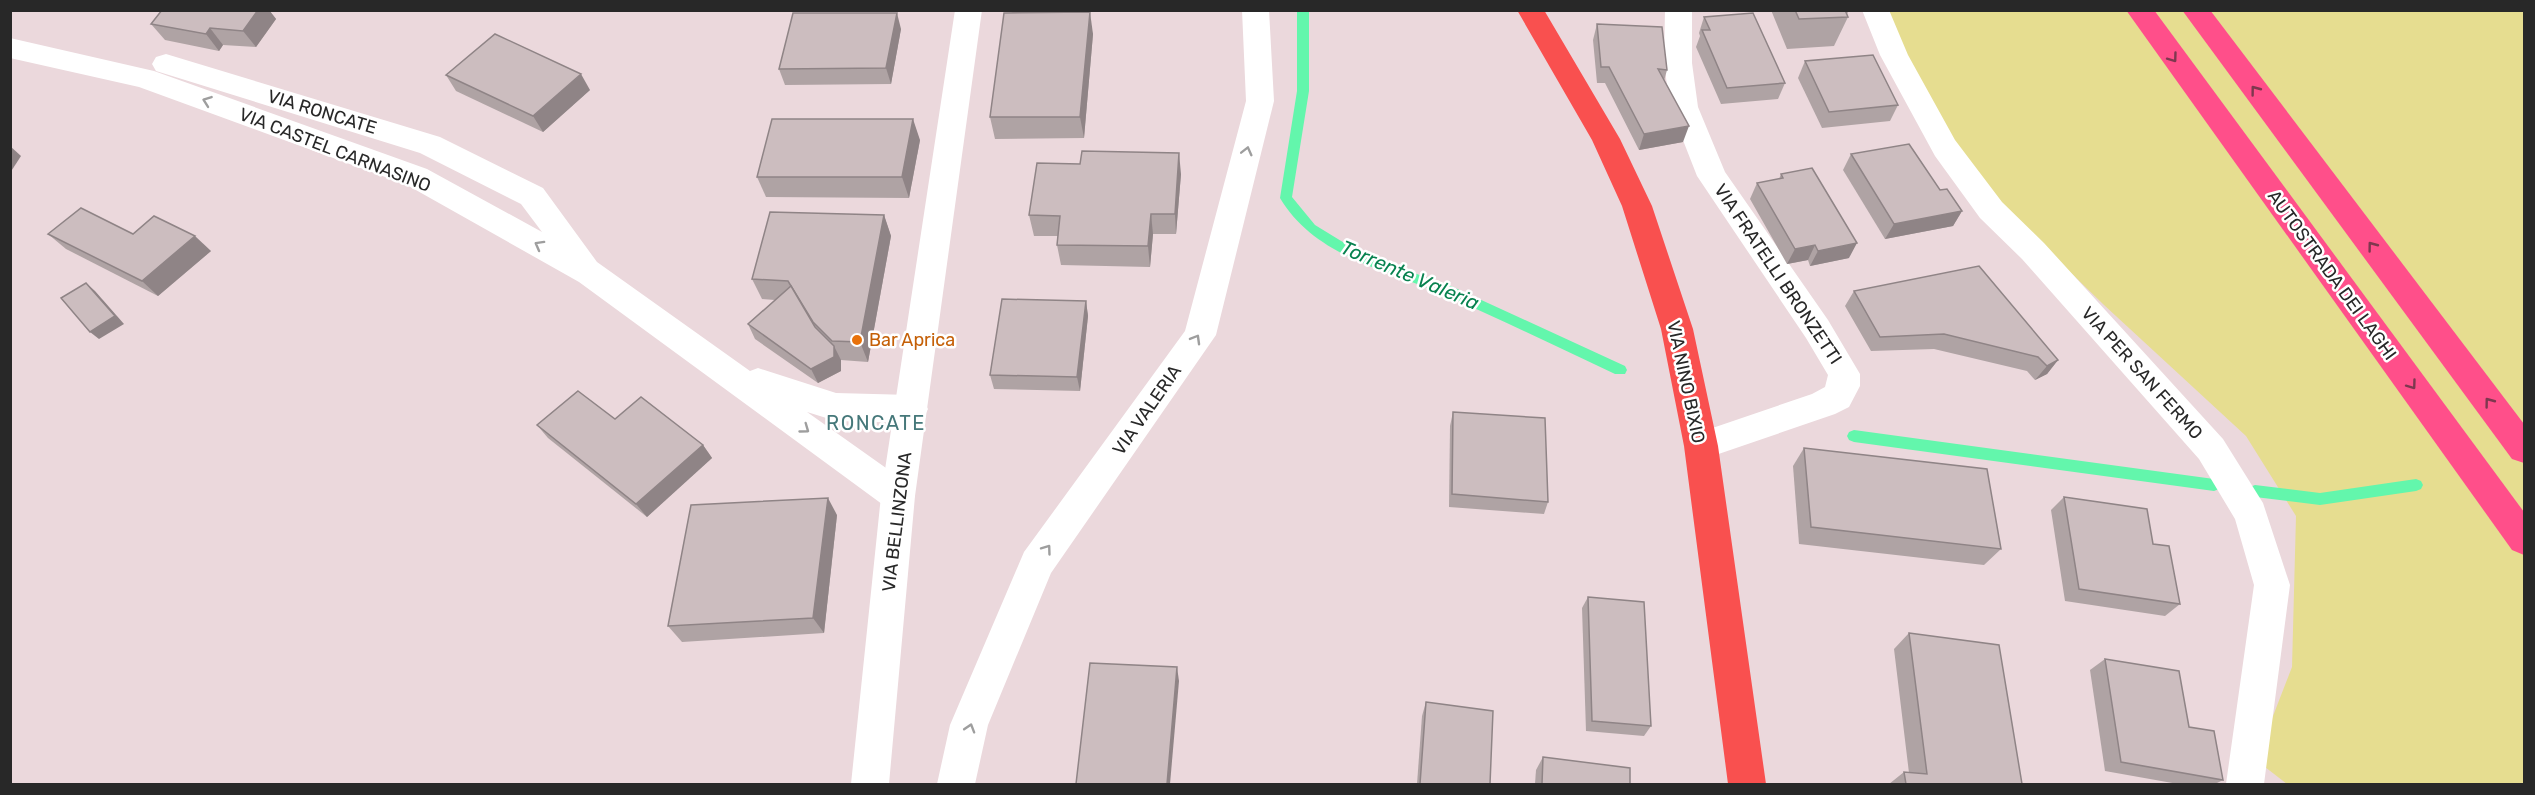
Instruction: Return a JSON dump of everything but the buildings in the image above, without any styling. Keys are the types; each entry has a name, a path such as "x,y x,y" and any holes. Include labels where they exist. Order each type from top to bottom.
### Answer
{"highway":[{"name":"AUTOSTRADA DEI LAGHI","path":"2139,10 2524,539"},
{"path":"2195,10 2524,448"}],"main road":[{"name":"VIA NINO BIXIO","path":"1530,10 1606,139 1637,206 1677,329 1701,446 1747,784"}],"street":[{"name":"VIA BELLINZONA","path":"870,784 898,496 969,10"},
{"name":"VIA VALERIA","path":"956,784 969,725 1037,563 1200,335 1260,101 1255,10"},
{"name":"VIA FRATELLI BRONZETTI","path":"1679,10 1678,63 1684,107 1713,176 1817,329 1844,374 1844,386 1837,397 1823,405 1701,446"},
{"name":"VIA PER SAN FERMO","path":"1875,10 1894,55 1951,157 1991,210 2033,251 2211,449 2251,514 2271,585 2246,784"},
{"name":"VIA RONCATE","path":"10,25 163,63 430,145 532,196 590,273"},
{"name":"VIA CASTEL CARNASINO","path":"10,48 144,78 417,177 590,273 898,496"},
{"name":"VIA CASTEL CARNASINO","path":"724,370 836,407 911,409"}],"shaded area":[{"path":"1886,11 2524,11 2524,784 2287,784 2256,760 2292,667 2296,516 2246,436 2104,305 2005,209 1941,129"}],"waterway":[{"name":"Torrente Valeria","path":"1303,10 1303,91 1286,198 1311,228 1360,258 1448,291 1620,370"},
{"path":"1854,436 2214,485"},
{"path":"2255,491 2320,499 2416,485"}],"place":[{"name":"Bar Aprica","path":"857,340"}],"district":[{"name":"RONCATE","path":"876,423"}]}
